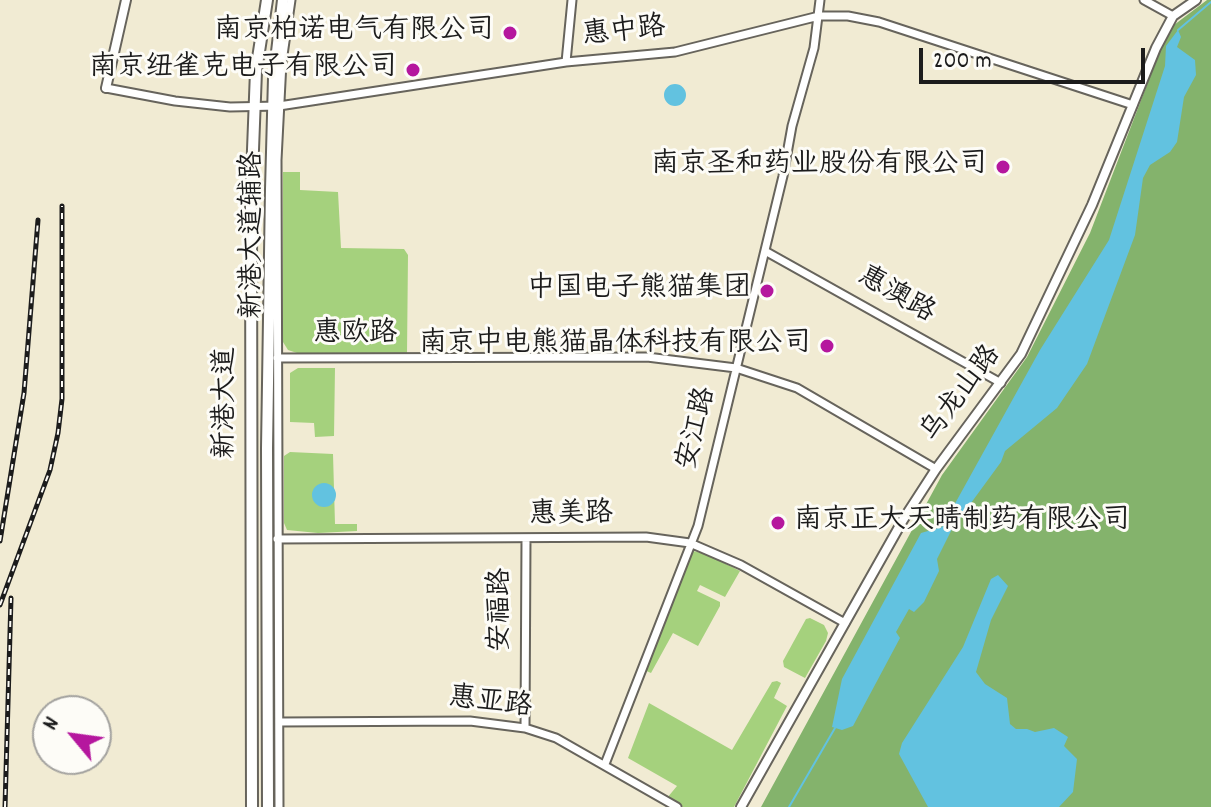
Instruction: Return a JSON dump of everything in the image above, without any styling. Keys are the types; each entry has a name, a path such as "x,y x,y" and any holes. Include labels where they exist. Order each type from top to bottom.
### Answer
{"main road":[{"name":"新港大道","path":"252,807 251,202 256,71 267,0"},
{"name":"新港大道","path":"268,807 267,448 276,106 283,0"}],"street":[{"path":"106,88 126,0"},
{"name":"新港大道辅路","path":"279,807 276,106 291,0"},
{"path":"566,62 572,0"},
{"name":"安江路","path":"605,764 698,526 792,126 814,48 820,0"},
{"path":"1144,0 1173,16"},
{"name":"乌龙山路","path":"741,807 903,520 936,469 1021,354 1086,219 1156,48 1173,16 1196,0"},
{"name":"惠中路","path":"106,88 230,107 276,106 566,62 675,52 819,16 848,16 879,22 1133,105"},
{"name":"惠澳路","path":"765,251 1001,383"},
{"name":"惠欧路","path":"277,358 647,357 736,368 797,388 936,469"},
{"name":"惠美路","path":"277,539 646,537 690,543 741,565 845,623"},
{"name":"安福路","path":"525,728 526,539"},
{"name":"惠亚路","path":"279,722 470,721 525,728 556,738 677,807"}],"green space":[{"path":"1211,0 1211,807 761,807 942,475 1027,357 1090,233 1160,51 1174,25"},
{"path":"283,172 300,172 300,190 338,192 341,248 404,249 408,255 407,353 300,354 288,350 283,342"},
{"path":"298,368 335,368 334,436 315,437 314,423 290,422 290,373"},
{"path":"290,452 333,454 335,524 357,524 357,531 318,533 287,530 284,523 284,456"},
{"path":"693,551 740,571 725,597 700,585 697,591 720,602 720,606 698,646 673,633 651,673 644,670 688,556"},
{"path":"806,619 824,625 828,633 805,678 784,667 783,661"},
{"path":"772,682 781,683 774,698 787,706 734,807 683,807 667,798 677,786 628,758 649,703 732,750"}],"water":[{"path":"1178,30 1181,37 1177,47 1195,60 1196,75 1184,97 1177,142 1170,152 1150,165 1143,178 1135,235 1087,364 1057,408 1005,451 1001,462 952,529 937,559 939,571 924,602 914,612 909,609 896,632 900,638 853,726 842,730 832,727 842,679 921,533 942,527 1040,350 1109,240 1165,66 1166,46"},
{"path":"675,84 683,87 686,95 683,103 675,106 667,103 664,95 667,87"},
{"path":"324,483 335,490 336,495 329,506 324,507 313,500 312,495 319,484"},
{"path":"998,575 1008,586 991,620 976,672 985,684 1007,698 1010,724 1016,729 1035,732 1054,728 1068,737 1064,746 1077,759 1073,792 1059,807 928,807 899,754 902,743 963,647 991,579"}],"waterway":[{"path":"1178,30 1211,2"},
{"path":"789,807 835,728"}],"railway":[{"path":"0,605 50,470 58,433 62,399 62,206"},
{"path":"0,541 24,393 38,220"},
{"path":"5,807 11,598"}],"place":[{"name":"南京柏诺电气有限公司","path":"510,33"},
{"name":"南京纽雀克电子有限公司","path":"413,70"},
{"name":"南京圣和药业股份有限公司","path":"1003,167"},
{"name":"中国电子熊猫集团","path":"767,291"},
{"name":"南京中电熊猫晶体科技有限公司","path":"827,346"},
{"name":"南京正大天晴制药有限公司","path":"778,523"}]}
